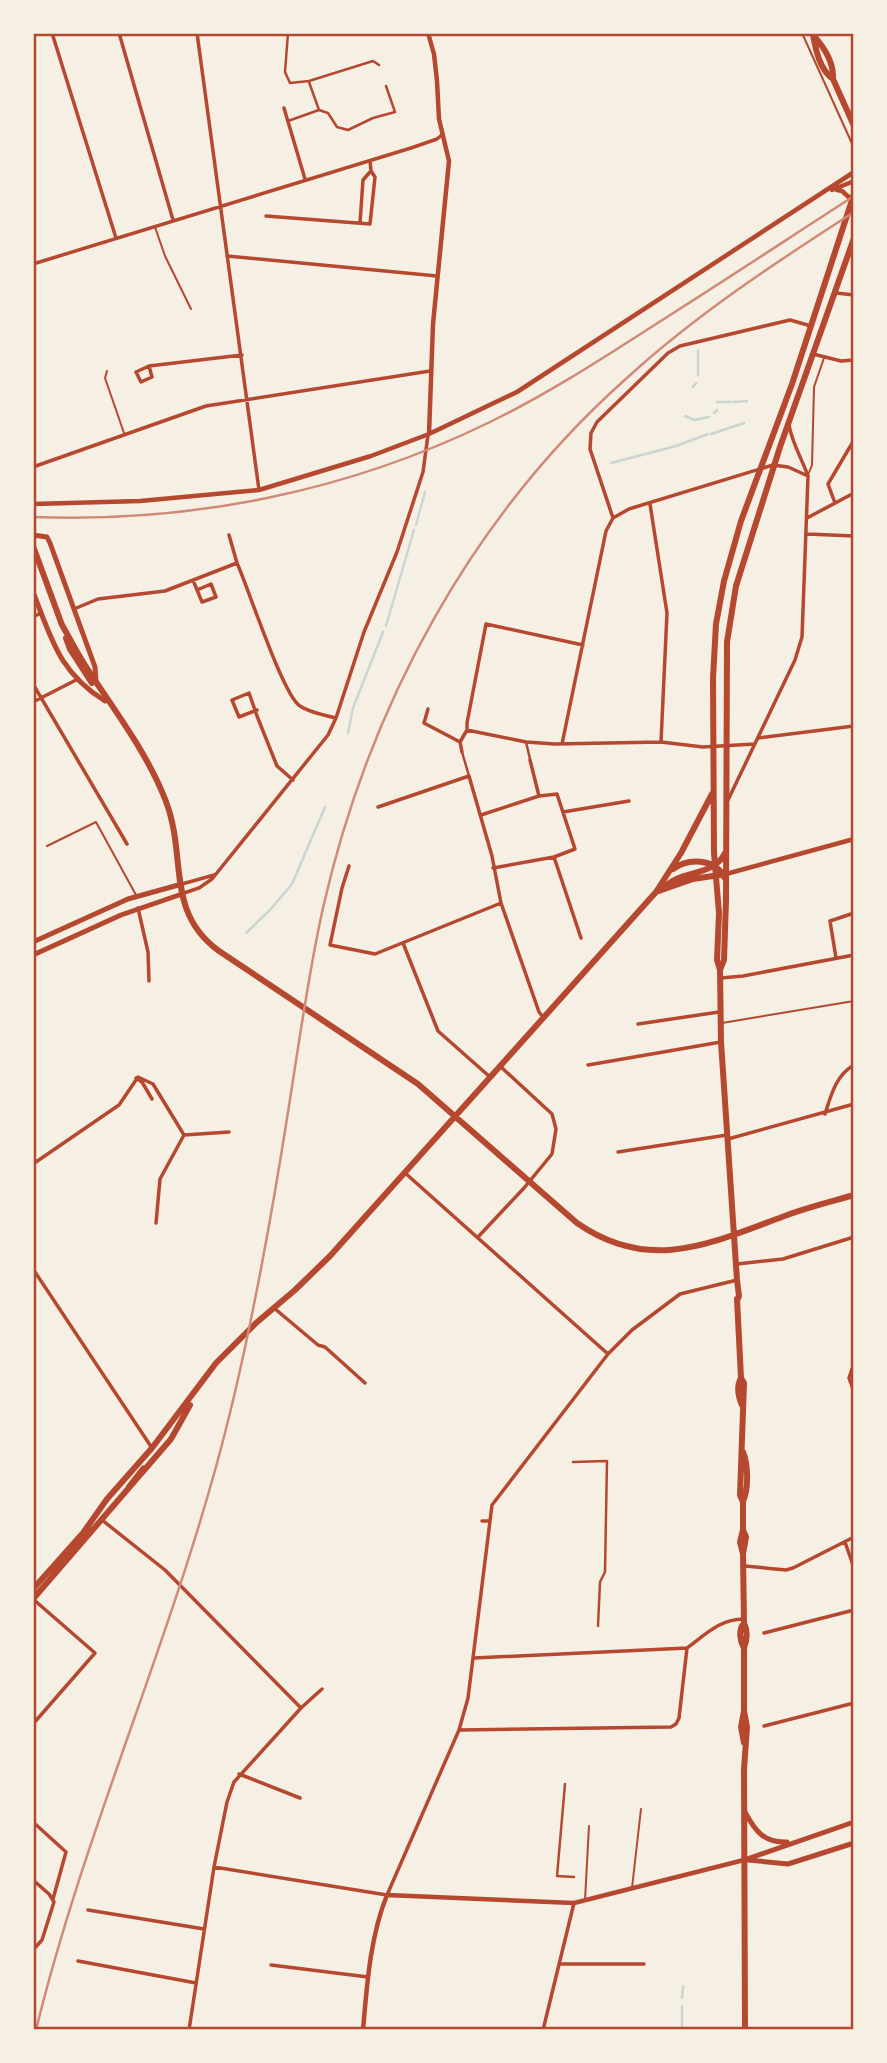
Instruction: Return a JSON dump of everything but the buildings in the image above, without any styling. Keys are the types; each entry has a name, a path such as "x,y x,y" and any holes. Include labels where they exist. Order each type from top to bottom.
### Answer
{"main road":[{"path":"813,34 826,75 833,79 854,125"},
{"path":"720,974 724,960 726,885 715,866 713,678 718,614 724,581 742,519 811,326 853,197"},
{"path":"745,2030 744,1743 747,1727 744,1711 746,1636 743,1554 746,1536 743,1531 743,1502 740,1491 744,1383 741,1378 735,1286 737,1280 721,1042 720,974 717,960 721,875 725,853 727,642 736,586 774,465 854,238"},
{"path":"35,535 48,539 95,667 96,682"},
{"path":"33,546 70,649 105,701 120,718"},
{"path":"33,592 54,645 76,680 105,701"},
{"path":"61,623 147,762 166,800 175,834 186,912 196,930 212,945 406,1075 584,1227 604,1239 626,1247 672,1251 734,1237 781,1217 854,1195"},
{"path":"659,891 714,789"},
{"path":"33,1599 88,1537 98,1516 128,1488 171,1439 216,1363 256,1323 313,1273 659,891 672,881 715,866 725,853"},
{"path":"668,872 682,863 692,861 715,866"},
{"path":"659,891 694,879 721,875"},
{"path":"33,942 137,896 182,884"},
{"path":"33,955 138,908 182,894"},
{"path":"33,1589 98,1516 200,1388"},
{"path":"744,1811 755,1830 769,1840 794,1842"},
{"path":"744,1860 854,1822"},
{"path":"744,1860 788,1864 854,1843"}],"street":[{"path":"52,33 116,238"},
{"path":"119,33 173,220"},
{"path":"197,33 259,490"},
{"path":"288,33 285,72 290,83 309,81 373,61 379,65"},
{"path":"182,894 199,888 216,874 328,735 397,551 423,472 429,434 430,371 449,161 439,119 434,54 428,33"},
{"path":"309,81 319,110"},
{"path":"288,121 319,110 328,113 337,127 348,130 373,118 396,112 386,86"},
{"path":"284,108 305,180"},
{"path":"33,264 437,139 443,134"},
{"path":"266,216 370,224 375,177 371,171 370,160"},
{"path":"360,223 363,180 371,171"},
{"path":"33,504 140,501 259,490 371,456 429,434 517,392 854,172"},
{"path":"822,195 854,181"},
{"path":"833,189 853,197"},
{"path":"226,256 438,276"},
{"path":"834,292 854,295"},
{"path":"614,518 590,449 591,433 597,422 668,353 680,346 790,320 811,326"},
{"path":"813,354 841,361 854,360"},
{"path":"149,366 152,377 141,382 136,372 149,366 242,355"},
{"path":"33,467 206,406 430,371"},
{"path":"726,805 795,660 802,637 808,476 790,434 788,422"},
{"path":"835,503 828,484 854,440"},
{"path":"562,744 607,531 614,518 650,503 774,465 788,467 808,476"},
{"path":"807,518 854,493"},
{"path":"650,503 667,613 661,742"},
{"path":"806,534 854,536"},
{"path":"229,535 275,662 293,700 300,707 336,718"},
{"path":"74,609 99,599 165,591 237,563"},
{"path":"193,580 197,590 202,602 216,597 211,584 197,590"},
{"path":"33,617 41,613"},
{"path":"544,1018 539,1013 501,904 481,815 460,742 467,730 486,624 583,645"},
{"path":"33,702 76,680"},
{"path":"33,684 127,844"},
{"path":"257,710 239,717 232,700 249,692 257,710 277,766 293,780"},
{"path":"428,709 424,723 460,742"},
{"path":"758,738 854,726"},
{"path":"467,730 526,742 562,744 755,744"},
{"path":"526,742 539,796"},
{"path":"377,807 469,776"},
{"path":"481,815 539,796 557,794 575,849 554,857 493,868"},
{"path":"563,812 629,801"},
{"path":"721,875 854,839"},
{"path":"554,857 581,938"},
{"path":"349,866 330,945 372,954 501,904"},
{"path":"182,884 216,874"},
{"path":"138,908 148,952 149,981"},
{"path":"836,958 830,921 854,914"},
{"path":"402,943 438,1031 490,1077"},
{"path":"720,974 743,976 854,955"},
{"path":"638,1024 721,1011"},
{"path":"588,1065 721,1042"},
{"path":"825,1114 834,1087 845,1070 854,1065"},
{"path":"478,1237 553,1152 554,1119 549,1111 499,1066"},
{"path":"137,1077 152,1099"},
{"path":"137,1077 153,1084 184,1135"},
{"path":"33,1164 119,1105 137,1077"},
{"path":"618,1152 727,1137 825,1114 854,1104"},
{"path":"184,1135 229,1132"},
{"path":"156,1223 160,1180 184,1135"},
{"path":"404,1172 608,1354"},
{"path":"736,1264 783,1259 854,1237"},
{"path":"33,1269 152,1448 150,1458 129,1483 128,1488"},
{"path":"363,2030 368,1977 380,1912 459,1730 468,1698 492,1505 608,1354 641,1322 675,1296 737,1280"},
{"path":"274,1308 318,1345 326,1347 365,1383"},
{"path":"854,1363 849,1378 854,1392"},
{"path":"152,1448 166,1442 176,1429"},
{"path":"573,1462 607,1461 605,1572 600,1582 598,1626"},
{"path":"98,1516 191,1595 301,1708"},
{"path":"482,1521 490,1521"},
{"path":"743,1566 786,1570 854,1537"},
{"path":"845,1542 854,1568"},
{"path":"33,1599 95,1653 33,1724"},
{"path":"764,1633 854,1610"},
{"path":"474,1658 687,1648 720,1623 730,1619 744,1621"},
{"path":"459,1730 674,1726 679,1718 687,1648"},
{"path":"190,2030 214,1867 227,1802 234,1782 301,1708 323,1689"},
{"path":"764,1726 854,1703"},
{"path":"239,1774 300,1798"},
{"path":"565,1784 557,1876 574,1877"},
{"path":"33,1822 66,1852 42,1940 33,1950"},
{"path":"214,1867 387,1895 574,1903 744,1860"},
{"path":"33,1880 53,1899"},
{"path":"543,2030 574,1903"},
{"path":"88,1910 204,1929"},
{"path":"78,1961 196,1983"},
{"path":"560,1964 644,1964"},
{"path":"271,1965 368,1977"}],"lane":[{"path":"802,33 854,148"},
{"path":"155,226 165,256 191,309"},
{"path":"808,476 812,465 814,387 825,357"},
{"path":"107,370 105,378 125,434"},
{"path":"47,846 96,821 137,896"},
{"path":"721,1023 854,1001"},
{"path":"632,1889 641,1809"},
{"path":"585,1901 589,1826"}],"waterway":[{"path":"698,351 698,375"},
{"path":"693,387 696,383"},
{"path":"733,402 747,401"},
{"path":"717,402 730,402"},
{"path":"714,413 717,410"},
{"path":"685,416 694,420 709,417"},
{"path":"711,434 744,423"},
{"path":"611,463 676,446 708,434"},
{"path":"416,525 425,492"},
{"path":"386,626 414,530"},
{"path":"348,733 353,708 383,632"},
{"path":"246,933 292,884 325,807"},
{"path":"682,1998 683,1986"},
{"path":"682,2006 682,2030"}],"railway":[{"path":"33,517 151,515 267,498 380,467 436,446 513,410 602,359 854,196"},
{"path":"36,2030 80,1876 208,1495 229,1417 254,1303 323,908 343,833 368,759 399,687 434,618 475,552 521,490 572,431 628,377 681,332 766,270 854,212"}]}
